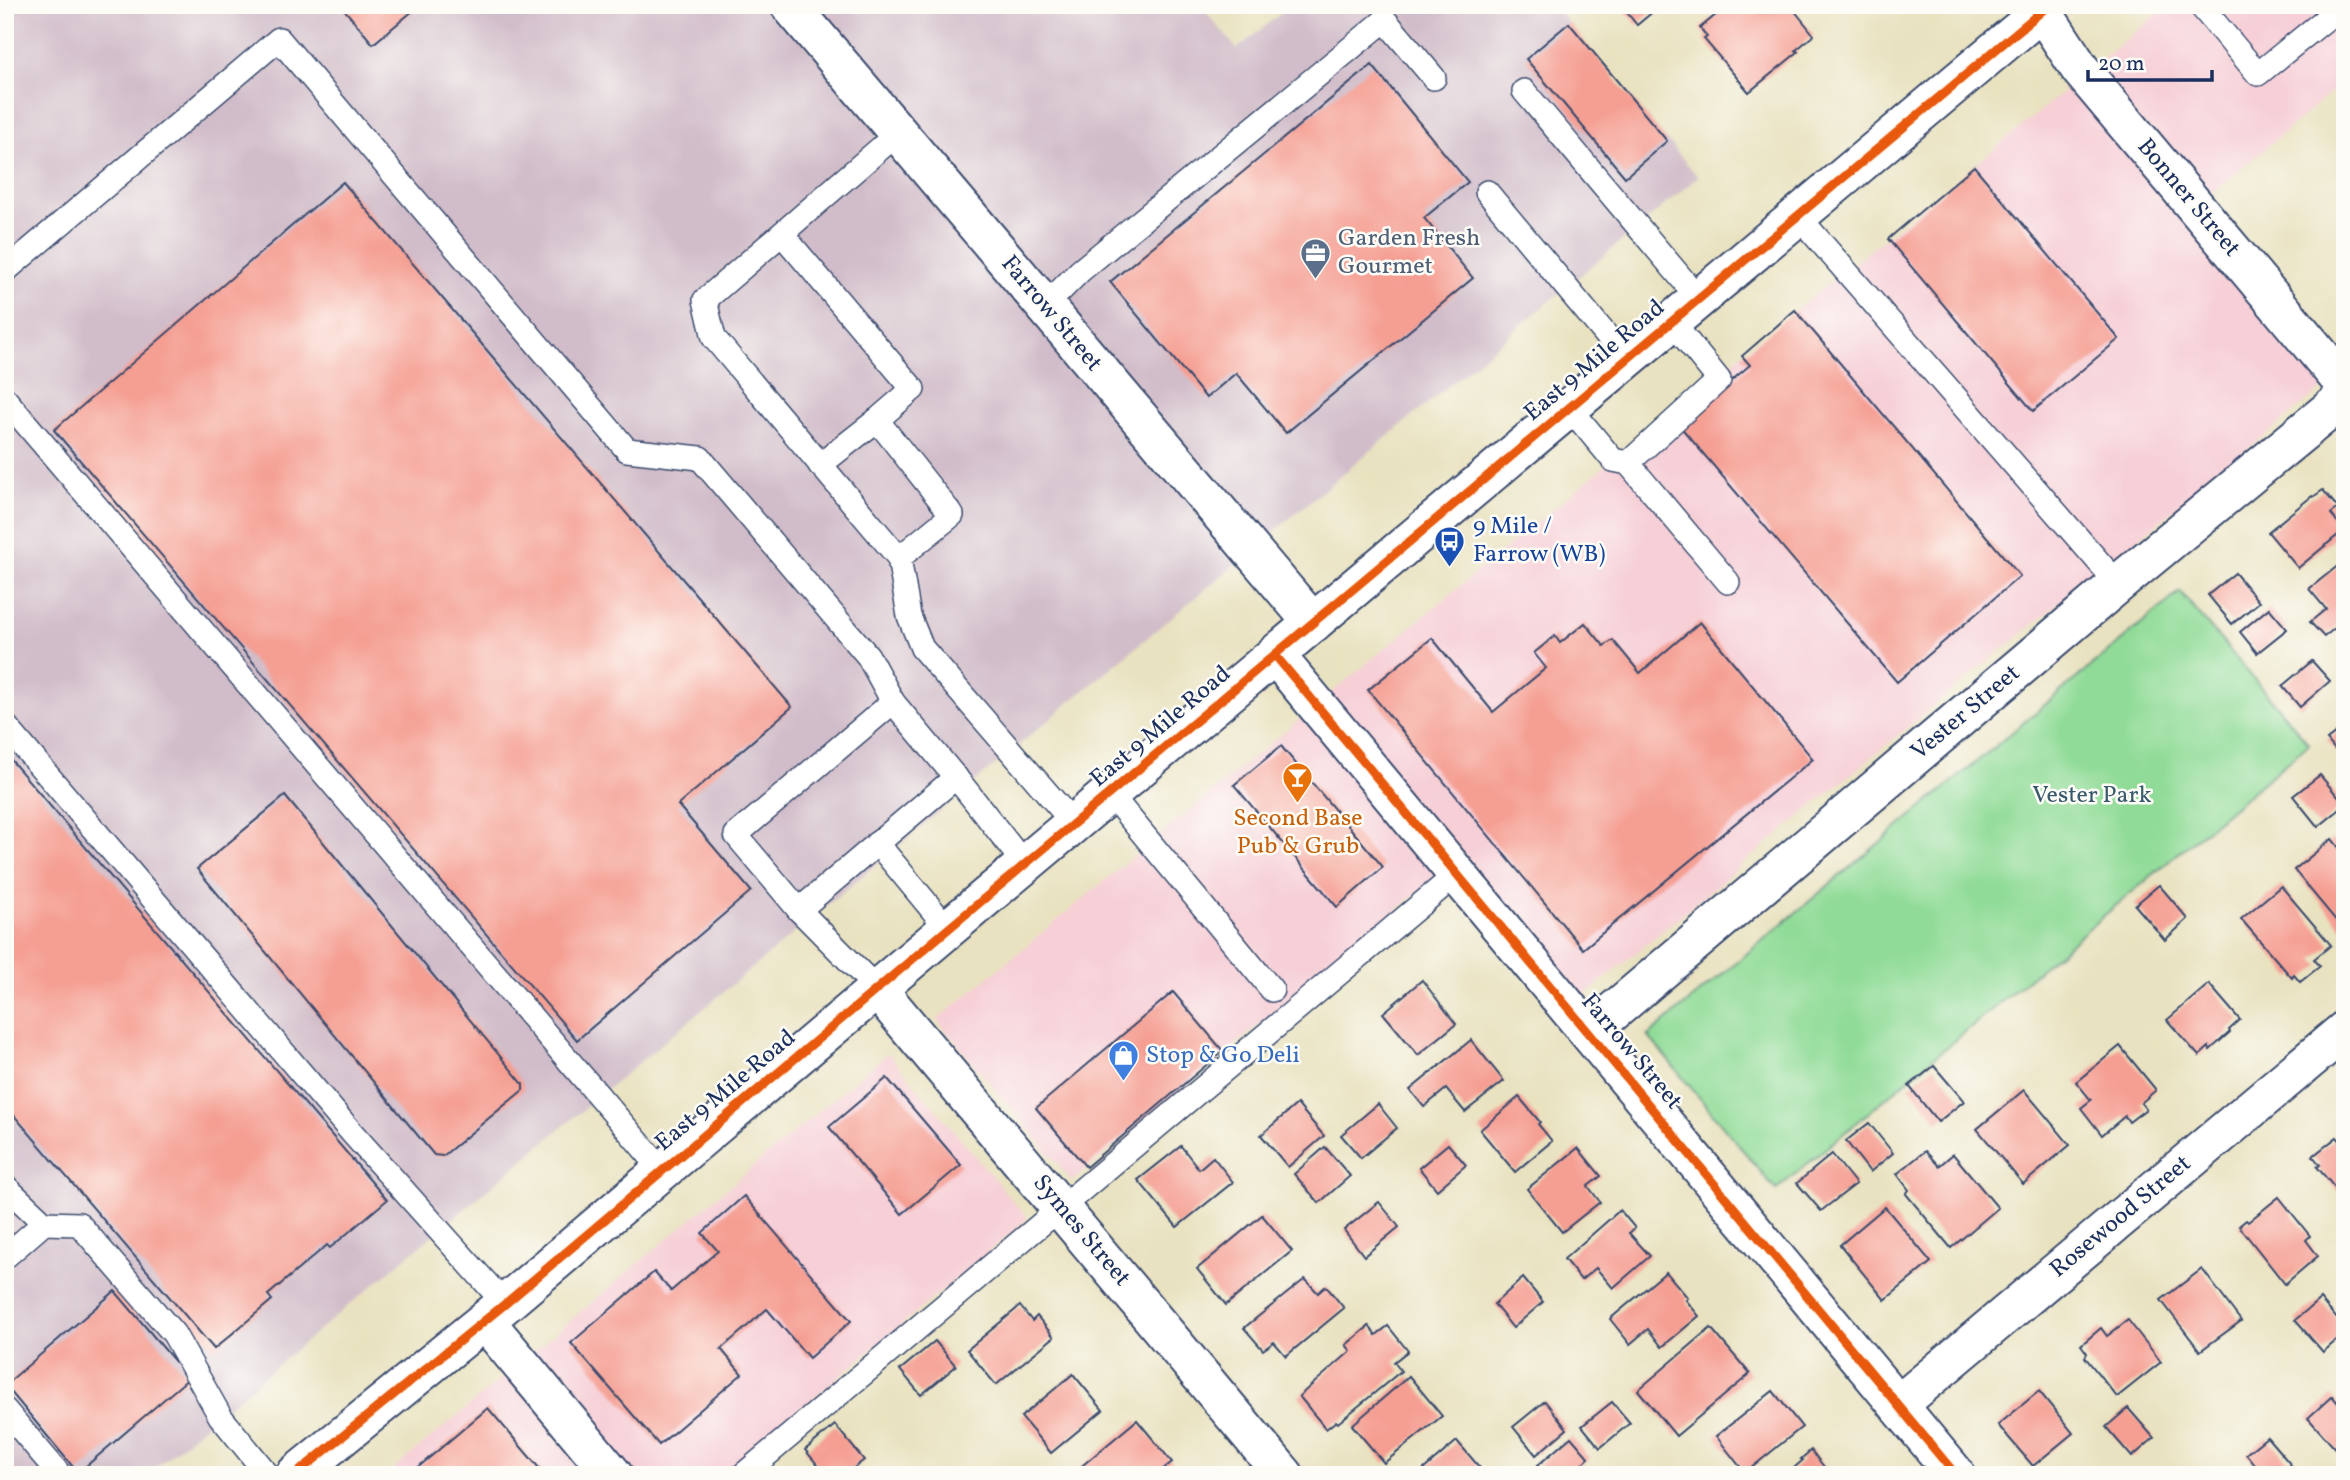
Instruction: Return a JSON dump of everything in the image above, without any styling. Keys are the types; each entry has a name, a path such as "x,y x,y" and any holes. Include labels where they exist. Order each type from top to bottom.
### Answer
{"street":[{"name":"Farrow Street","path":"790,5 1313,623"},
{"name":"East 9 Mile Road","path":"295,1475 495,1313 948,929 1686,311 2043,7"},
{"name":"Bonner Street","path":"2043,7 2080,69 2345,385"},
{"name":"Vester Street","path":"1589,1032 2118,584 2345,397"},
{"name":"Farrow Street","path":"1275,655 1956,1475"},
{"name":"Symes Street","path":"877,989 1284,1475"},
{"name":"Rosewood Street","path":"1898,1405 2345,1030"},
{"path":"495,1313 613,1475"}],"lane":[{"path":"2200,5 2258,74 2343,5"},
{"path":"1045,306 1080,271 1385,20 1434,78"},
{"path":"5,271 279,39 626,450 700,458 868,656 893,702 1025,865"},
{"path":"1524,90 1686,311 1719,380 1628,463"},
{"path":"898,133 705,300 714,338 899,558 909,616 922,648 1074,824"},
{"path":"1487,192 1626,359"},
{"path":"1797,216 2118,584"},
{"path":"782,234 913,389 820,465"},
{"path":"5,399 662,1170"},
{"path":"1569,407 1613,460 1628,463 1728,582"},
{"path":"877,420 952,515 899,558"},
{"path":"877,989 799,910 736,835 893,702"},
{"path":"5,725 354,1134 495,1313"},
{"path":"799,910 956,777"},
{"path":"1110,794 1272,990"},
{"path":"877,843 948,929"},
{"path":"743,1475 1457,874"},
{"path":"5,1186 44,1223 79,1224 174,1334 220,1416 268,1475"},
{"path":"5,1257 44,1223"},
{"path":"5,1410 60,1475"}],"shaded area":[{"path":"5,5 1200,5 1237,49 1291,5 1553,5 1698,177 146,1475 5,1475"},
{"path":"2168,5 2345,5 2345,81 2192,210 2333,380 1921,716 1568,1009 1448,867 1072,1181 937,1020 1664,417"},
{"path":"888,1053 1028,1219 721,1475 387,1475"}],"green space":[{"name":"Vester Park","path":"2180,592 2309,744 1776,1190 1648,1036"}],"building":[{"path":"347,5 420,5 373,44 343,8"},
{"path":"1621,5 1661,5 1637,25"},
{"path":"1728,5 1790,5 1814,35 1796,50 1798,52 1749,92 1704,39 1707,37 1700,28"},
{"path":"1569,23 1667,141 1625,177 1526,59"},
{"path":"1372,65 1468,182 1424,218 1473,278 1286,433 1236,373 1206,398 1110,282"},
{"path":"1974,166 2119,339 2033,411 1888,239"},
{"path":"343,182 792,707 678,805 751,891 577,1040 54,430"},
{"path":"1795,310 2020,576 1897,682 1679,425 1750,365 1742,356"},
{"path":"2323,490 2338,508 2331,514 2344,530 2298,568 2268,532"},
{"path":"2345,560 2345,620 2324,637 2310,622 2326,609 2309,589"},
{"path":"2235,573 2259,602 2232,624 2208,595"},
{"path":"2269,608 2287,629 2257,653 2240,632"},
{"path":"1700,622 1813,759 1583,949 1368,690 1432,638 1493,712 1546,668 1534,653 1555,636 1560,643 1585,623 1604,646 1613,640 1640,673"},
{"path":"2312,661 2330,681 2300,707 2282,686"},
{"path":"2345,726 2345,762 2327,740"},
{"path":"1281,746 1383,867 1337,907 1234,785"},
{"path":"5,753 387,1200 330,1248 327,1245 268,1295 272,1300 214,1349 5,1105"},
{"path":"2320,775 2345,805 2318,827 2293,796"},
{"path":"285,796 523,1084 523,1090 443,1156 434,1155 197,869"},
{"path":"2332,839 2345,855 2343,929 2294,870"},
{"path":"2159,885 2188,919 2165,940 2135,905"},
{"path":"2281,886 2331,945 2314,959 2320,966 2300,982 2294,975 2292,978 2241,919"},
{"path":"1422,980 1456,1024 1418,1055 1383,1013"},
{"path":"2209,984 2240,1020 2210,1050 2209,1047 2199,1056 2167,1020"},
{"path":"1173,992 1223,1051 1086,1167 1036,1108"},
{"path":"1471,1040 1504,1081 1465,1112 1446,1089 1424,1107 1410,1090"},
{"path":"2120,1046 2156,1090 2141,1103 2146,1109 2129,1122 2125,1116 2102,1135 2081,1108 2091,1100 2076,1082"},
{"path":"1934,1066 1964,1101 1938,1122 1909,1086"},
{"path":"887,1078 961,1165 902,1214 829,1127"},
{"path":"2024,1090 2070,1145 2023,1184 1977,1129"},
{"path":"1519,1097 1552,1141 1515,1172 1480,1130"},
{"path":"1297,1104 1324,1136 1288,1167 1261,1135"},
{"path":"1378,1104 1397,1128 1361,1158 1341,1135"},
{"path":"1869,1123 1893,1153 1870,1172 1846,1141"},
{"path":"2337,1137 2345,1147 2345,1200 2317,1167 2320,1165 2313,1156"},
{"path":"1448,1144 1466,1165 1437,1190 1419,1168"},
{"path":"1181,1146 1199,1169 1213,1157 1233,1182 1177,1227 1138,1180"},
{"path":"1325,1147 1350,1176 1319,1203 1294,1174"},
{"path":"1578,1148 1601,1176 1588,1186 1600,1202 1562,1232 1527,1189"},
{"path":"1925,1151 1939,1166 1953,1154 1998,1208 1951,1248 1906,1194 1909,1190 1897,1174"},
{"path":"1832,1154 1856,1184 1821,1211 1797,1183"},
{"path":"744,1196 851,1321 809,1358 767,1309 721,1349 742,1374 659,1445 571,1343 654,1272 671,1291 718,1251 702,1233"},
{"path":"2279,1197 2310,1236 2306,1240 2318,1256 2285,1284 2239,1226"},
{"path":"1379,1202 1399,1227 1364,1256 1344,1230"},
{"path":"1885,1207 1931,1262 1885,1300 1840,1245"},
{"path":"1620,1210 1635,1228 1629,1233 1650,1256 1613,1288 1596,1268 1581,1280 1564,1259"},
{"path":"1262,1215 1292,1251 1226,1305 1197,1269"},
{"path":"2202,1269 2241,1321 2200,1351 2161,1300"},
{"path":"1666,1272 1699,1316 1662,1347 1648,1329 1630,1344 1610,1319"},
{"path":"1523,1278 1543,1302 1513,1328 1494,1304"},
{"path":"1305,1279 1318,1293 1326,1286 1344,1308 1286,1356 1274,1342 1263,1350 1244,1328"},
{"path":"115,1291 189,1378 78,1473 5,1385"},
{"path":"2320,1299 2345,1328 2345,1333 2323,1352 2295,1320"},
{"path":"1020,1306 1032,1321 1037,1316 1054,1337 996,1385 967,1350"},
{"path":"2128,1320 2161,1362 2117,1397 2085,1357 2087,1353 2081,1345 2101,1328 2107,1336"},
{"path":"1369,1326 1376,1335 1388,1326 1408,1351 1394,1362 1401,1371 1338,1423 1336,1421 1326,1429 1299,1396 1351,1351 1346,1345"},
{"path":"1711,1328 1750,1374 1676,1436 1638,1390"},
{"path":"935,1341 956,1366 921,1395 900,1370"},
{"path":"1073,1374 1103,1410 1051,1453 1021,1417"},
{"path":"1409,1376 1442,1416 1384,1463 1352,1425"},
{"path":"1773,1391 1802,1427 1745,1473 1716,1436"},
{"path":"2039,1391 2073,1433 2033,1466 1998,1425"},
{"path":"2332,1396 2345,1411 2345,1447 2339,1453 2308,1418"},
{"path":"1545,1401 1567,1429 1536,1455 1513,1427"},
{"path":"1612,1402 1630,1423 1600,1448 1582,1426"},
{"path":"488,1408 545,1475 409,1475"},
{"path":"2128,1408 2154,1438 2132,1457 2106,1427"},
{"path":"1137,1420 1172,1462 1156,1475 1071,1475"},
{"path":"835,1425 864,1460 845,1475 826,1475 805,1450"},
{"path":"1571,1437 1589,1458 1570,1475 1544,1475 1537,1466"},
{"path":"2267,1437 2291,1465 2280,1475 2263,1475 2246,1454"},
{"path":"1457,1441 1486,1475 1417,1475"},
{"path":"1811,1450 1828,1472 1824,1475 1786,1475 1803,1460 1801,1459"}],"cycle path":[{"path":"295,1475 505,1304 2049,5"},
{"path":"1275,655 1956,1475"}],"place":[{"name":"Garden Fresh Gourmet","path":"1315,280"},
{"name":"9 Mile / Farrow (WB)","path":"1450,568"},
{"name":"Second Base Pub & Grub","path":"1298,804"},
{"name":"Stop & Go Deli","path":"1123,1083"}]}
